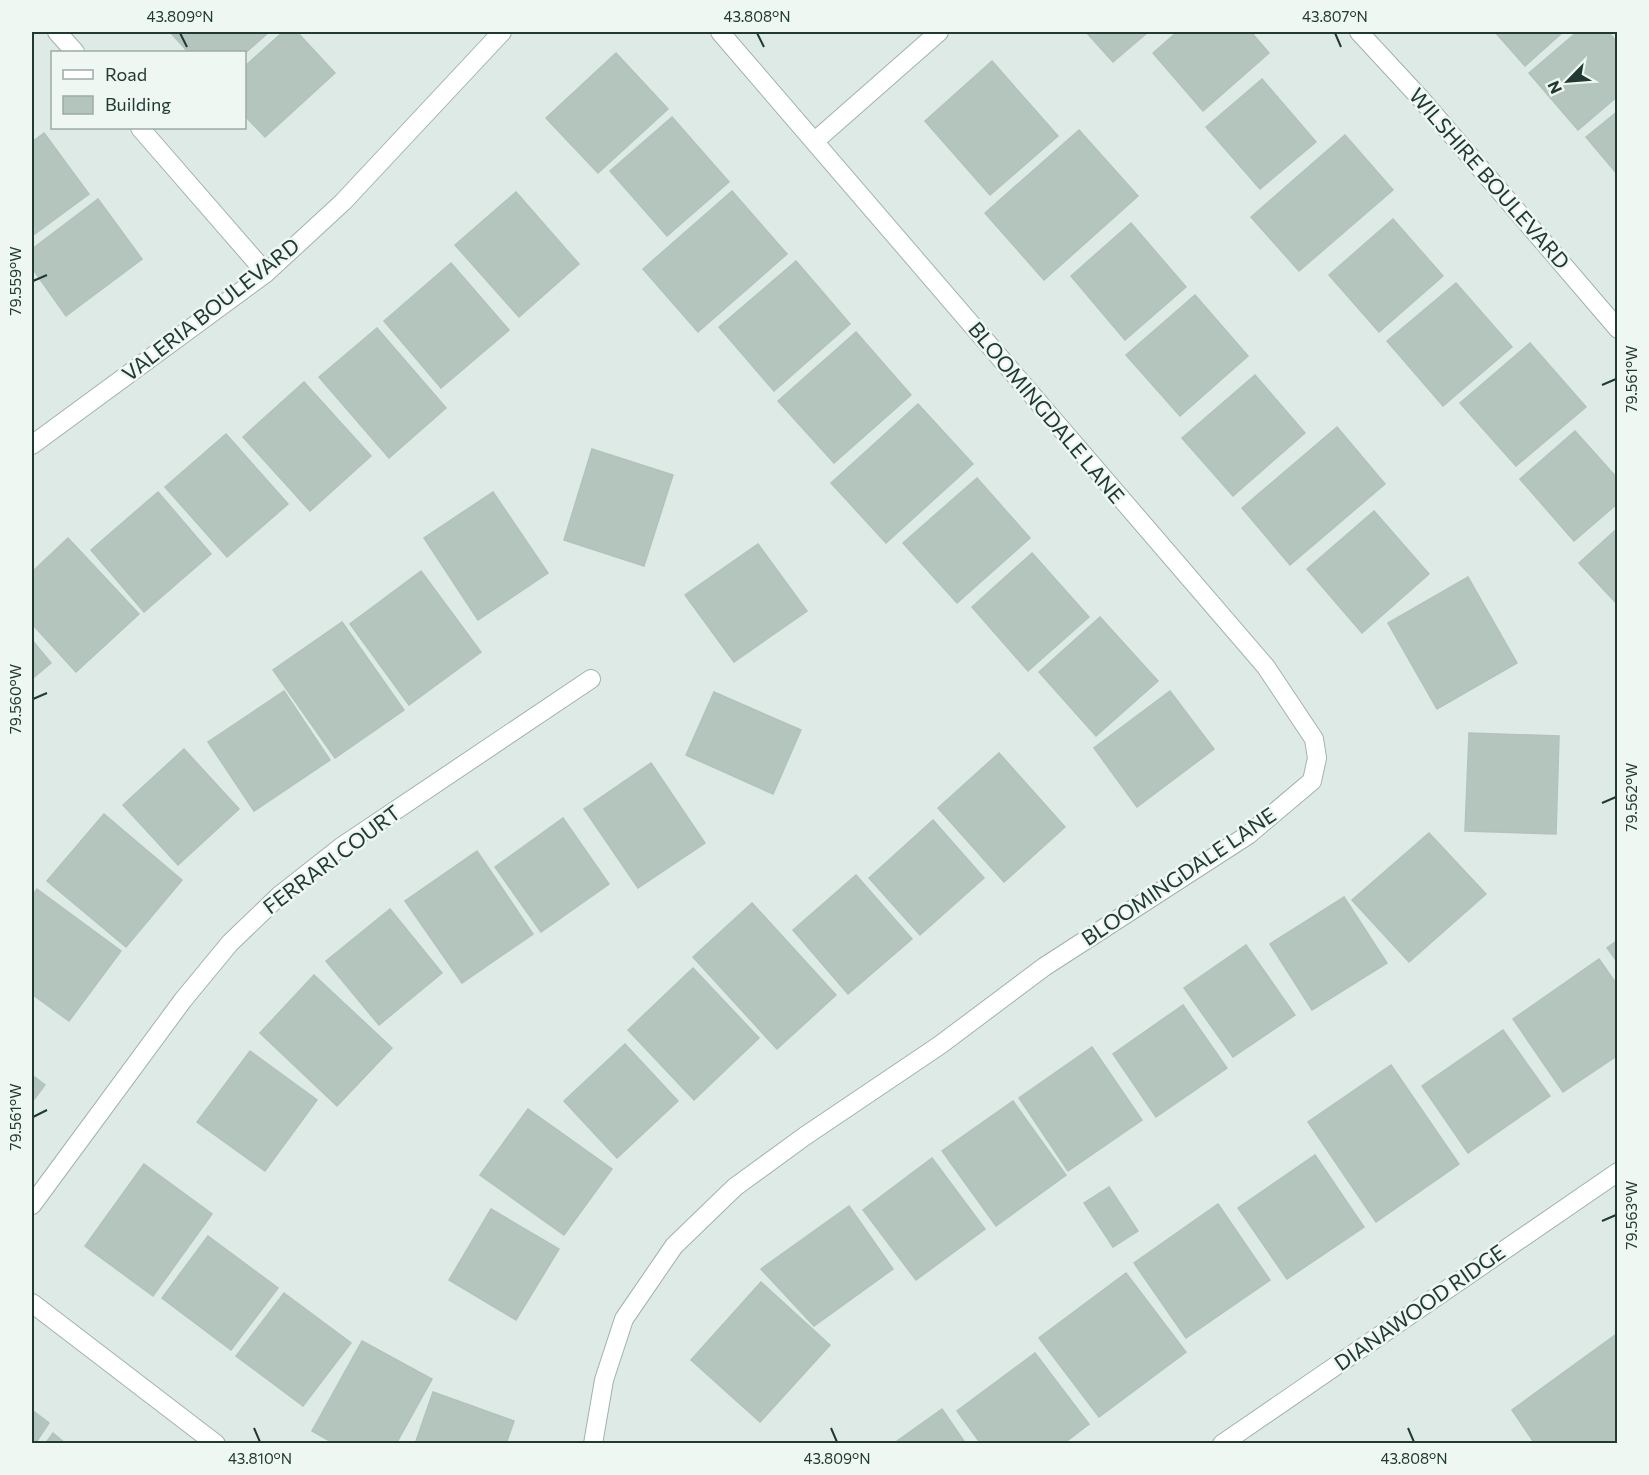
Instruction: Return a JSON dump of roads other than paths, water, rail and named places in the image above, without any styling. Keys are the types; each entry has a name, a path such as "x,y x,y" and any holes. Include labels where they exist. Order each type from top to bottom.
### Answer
{"street":[{"path":"57,32 74,51"},
{"name":"VALERIA BOULEVARD","path":"32,445 266,273 343,202 502,32"},
{"name":"BLOOMINGDALE LANE","path":"593,1443 604,1380 624,1319 674,1246 704,1216 735,1187 805,1136 940,1045 1044,967 1248,835 1312,781 1317,758 1314,739 1266,667 720,32"},
{"path":"815,141 939,32"},
{"name":"WILSHIRE BOULEVARD","path":"1359,32 1421,99 1617,329"},
{"path":"141,129 266,273"},
{"name":"FERRARI COURT","path":"32,1205 183,1000 230,943 280,895 341,847 591,679"},
{"name":"DIANAWOOD RIDGE","path":"1222,1443 1617,1172"},
{"path":"32,1303 216,1443"}]}
